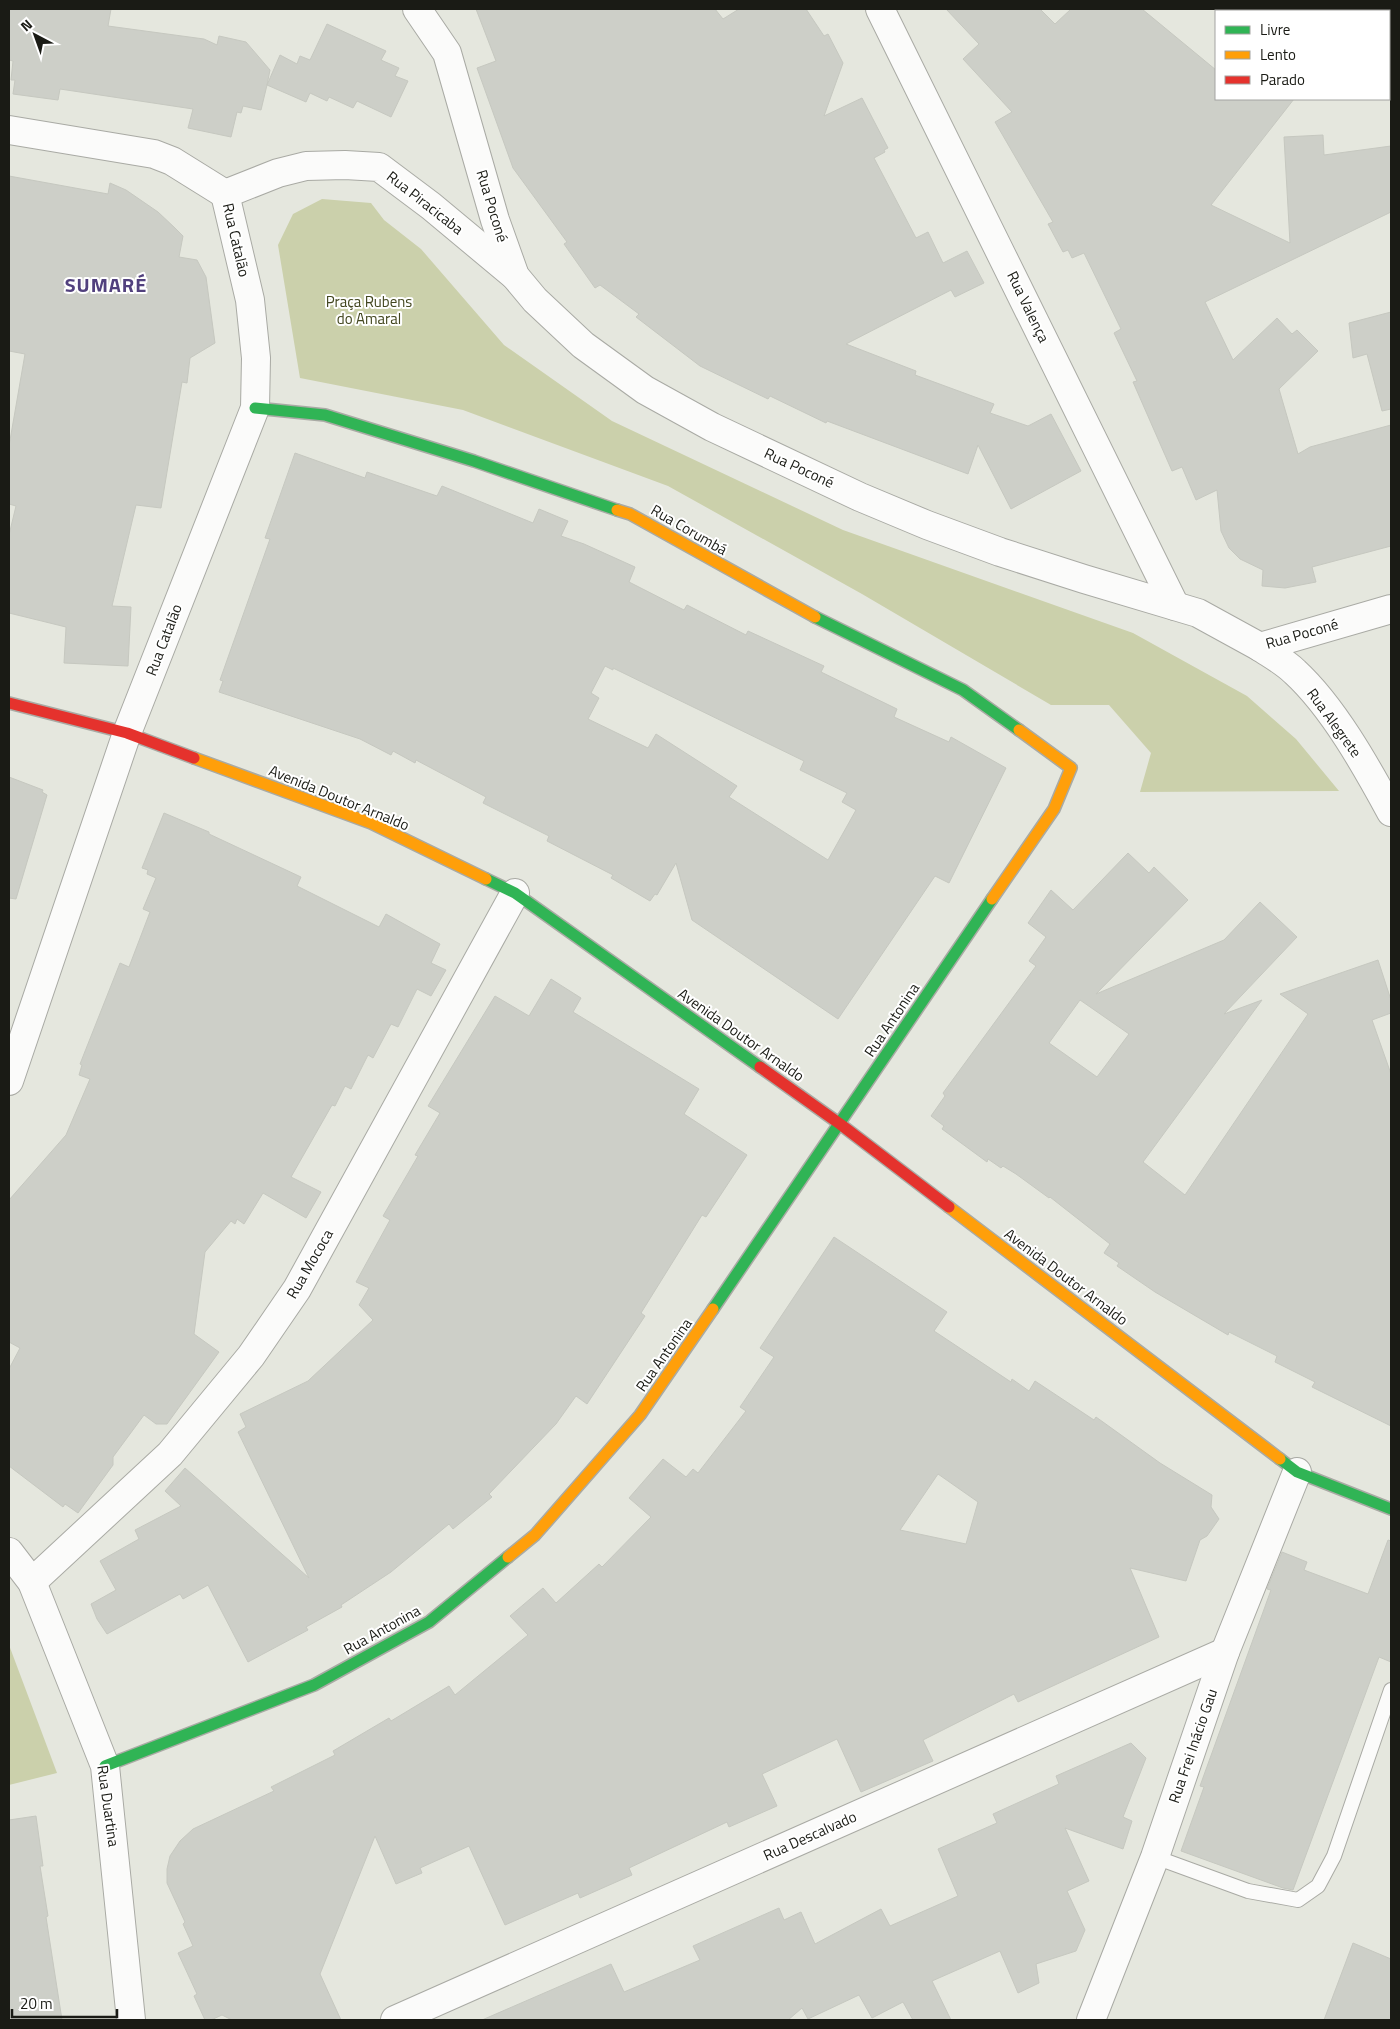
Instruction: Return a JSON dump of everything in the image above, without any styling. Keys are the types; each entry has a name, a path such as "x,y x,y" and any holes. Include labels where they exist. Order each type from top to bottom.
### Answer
{"street":[{"name":"Rua Poconé","path":"417,9 447,53 495,220 515,276 535,300 584,345 645,390 712,426 860,497 927,525 1074,576 1198,612 1260,647 1391,609"},
{"name":"Rua Valença","path":"880,9 1175,606"},
{"path":"9,130 154,154 172,161 225,194"},
{"name":"Rua Piracicaba","path":"225,194 278,173 306,166 345,165 379,167 515,276"},
{"name":"Rua Catalão","path":"9,1081 127,733 255,408 256,358 250,300 225,194"},
{"name":"Rua Corumbá","path":"255,408 325,415 474,461 630,514 810,615 964,690 1071,768"},
{"name":"Rua Alegrete","path":"1260,647 1294,671 1314,692 1333,717 1391,812"},
{"name":"Avenida Doutor Arnaldo","path":"9,703 127,733 371,823 515,893 840,1124 1297,1472 1391,1509"},
{"name":"Rua Antonina","path":"105,1766 314,1686 429,1622 535,1535 640,1415 1054,809 1071,768"},
{"name":"Rua Mococa","path":"32,1582 170,1454 251,1356 297,1289 515,893"},
{"name":"Rua Frei Inácio Gau","path":"1091,2020 1155,1857 1225,1652 1297,1472"},
{"name":"Rua Duartina","path":"10,1554 32,1582 105,1766 130,2020"},
{"name":"Rua Descalvado","path":"395,2020 1225,1652"}],"lane":[{"path":"1155,1857 1248,1891 1298,1900 1318,1886 1334,1856 1391,1690"}],"green space":[{"name":"Praça Rubens do Amaral","path":"322,199 371,203 384,220 421,249 504,345 612,421 843,530 1133,633 1247,696 1296,739 1339,791 1140,792 1151,753 1109,705 1051,705 862,594 668,486 463,410 300,378 278,245 293,214"},
{"path":"9,1645 57,1773 9,1785"}],"building":[{"path":"9,9 111,9 108,26 204,39 217,45 219,36 246,42 270,70 261,110 243,106 241,113 237,112 231,137 188,128 193,109 60,89 58,100 13,94 15,80 11,80 13,61 9,60"},
{"path":"476,9 715,9 723,19 739,9 806,9 824,36 828,34 843,63 824,116 862,98 888,148 884,150 885,152 874,158 916,238 928,232 943,263 967,251 984,283 955,297 951,290 846,344 916,371 915,375 994,404 990,413 1028,426 1051,414 1081,471 1011,509 978,445 968,474 827,421 826,423 770,396 768,399 700,366 636,317 639,314 600,285 595,288 564,244 567,242 513,168 477,68 496,61"},
{"path":"946,9 1040,9 1055,24 1071,9 1142,9 1215,69 1215,100 1293,100 1211,205 1290,243 1284,137 1323,135 1324,155 1391,146 1391,212 1205,302 1233,360 1277,318 1292,334 1297,330 1318,351 1279,389 1298,454 1310,447 1391,425 1391,546 1312,567 1316,582 1285,588 1262,586 1263,570 1240,559 1229,548 1221,531 1217,490 1196,500 1182,467 1172,471 1133,382 1137,381 1114,333 1121,329 1084,253 1072,258 1068,250 1063,252 1048,224 1053,222 995,122 1012,112 963,59 979,44"},
{"path":"327,24 386,51 381,60 399,68 395,76 408,81 391,117 357,101 353,108 329,97 327,101 310,93 306,102 267,85 280,55 297,64 300,56 310,60"},
{"path":"9,176 108,194 110,183 126,190 158,212 183,236 179,257 197,260 206,277 215,343 190,358 187,383 182,382 161,508 136,505 112,606 131,607 128,666 64,663 66,627 9,613 9,535 16,506 9,504 9,446 25,354 9,351"},
{"path":"1391,312 1391,409 1382,411 1367,354 1353,358 1349,323"},
{"path":"295,453 365,478 367,472 437,496 442,486 533,523 539,509 568,521 561,536 584,544 635,567 629,582 684,610 687,605 746,635 748,631 824,666 821,672 897,709 894,717 949,742 951,737 1006,768 949,883 935,876 838,1019 692,920 676,863 657,895 655,894 650,901 611,878 613,875 547,841 549,836 483,803 486,797 416,760 415,763 393,751 391,755 360,739 219,692 223,681 220,680 270,539 265,538","holes":["605,666 613,670 613,668 804,761 800,770 847,793 842,802 856,810 828,860 729,797 737,786 656,734 648,748 588,719 599,698 591,693"]},
{"path":"9,777 43,790 42,792 47,795 16,899 9,898"},
{"path":"164,813 209,832 209,834 301,877 297,886 379,927 386,914 440,944 431,963 446,970 431,996 417,989 398,1027 391,1024 373,1058 368,1055 351,1089 345,1086 335,1106 332,1105 291,1177 321,1192 306,1218 263,1193 244,1224 237,1219 235,1224 231,1221 205,1252 194,1334 219,1352 167,1424 156,1424 144,1415 113,1457 113,1465 78,1513 65,1504 63,1507 9,1466 9,1369 20,1348 9,1342 9,1200 66,1135 90,1079 79,1075 82,1065 80,1064 120,963 129,967 150,912 143,909 156,878 147,874 148,870 142,868"},
{"path":"1128,853 1149,873 1154,867 1188,900 1096,994 1224,940 1260,902 1297,937 1224,1014 1262,1000 1143,1162 1185,1195 1308,1014 1280,994 1378,960 1391,1000 1391,1013 1372,1020 1391,1074 1391,1426 1312,1387 1315,1382 1275,1362 1277,1356 1229,1332 1228,1335 1155,1292 1117,1266 1119,1263 1104,1253 1110,1244 1050,1197 1016,1174 1003,1166 1001,1168 988,1159 987,1162 942,1129 944,1126 931,1116 945,1096 943,1093 1036,966 1029,961 1046,937 1028,923 1051,890 1073,910","holes":["1080,1000 1129,1034 1097,1077 1049,1043"]},
{"path":"551,979 581,998 573,1012 699,1089 684,1114 747,1155 706,1217 702,1215 641,1313 645,1316 587,1404 576,1396 556,1424 489,1494 492,1497 453,1529 449,1524 391,1572 341,1605 342,1607 306,1627 308,1630 248,1662 208,1585 183,1599 180,1594 107,1634 97,1619 91,1604 116,1590 100,1561 139,1539 135,1530 181,1506 165,1491 185,1468 309,1578 238,1432 246,1427 240,1414 308,1381 373,1320 359,1305 369,1288 356,1282 390,1220 383,1216 418,1156 415,1155 440,1113 428,1106 495,996 529,1016"},
{"path":"834,1237 947,1312 934,1331 1011,1382 1012,1379 1029,1391 1035,1381 1094,1420 1096,1417 1160,1463 1212,1495 1211,1507 1219,1519 1207,1536 1200,1540 1186,1581 1130,1568 1159,1637 1018,1702 1014,1694 923,1740 933,1761 861,1792 837,1739 762,1774 777,1806 729,1827 727,1822 629,1868 632,1875 580,1898 578,1893 505,1925 469,1846 420,1868 422,1873 396,1884 375,1836 320,1974 341,2020 232,2020 222,2015 211,2020 205,2020 194,1996 197,1994 178,1953 193,1946 183,1924 185,1922 167,1883 167,1869 170,1856 180,1841 193,1829 274,1791 271,1787 335,1755 333,1751 389,1718 391,1721 449,1686 455,1695 528,1635 510,1616 543,1588 556,1603 599,1564 602,1567 651,1517 629,1498 663,1459 686,1477 693,1469 698,1473 746,1411 740,1407 774,1357 760,1348","holes":["938,1474 978,1502 966,1544 900,1530"]},
{"path":"1388,1540 1391,1541 1391,1662 1379,1657 1293,1890 1181,1851 1204,1787 1200,1786 1271,1590 1267,1589 1282,1552 1307,1562 1304,1570 1368,1594"},
{"path":"1131,1743 1146,1758 1123,1817 1132,1821 1123,1849 1065,1828 1089,1881 1067,1891 1085,1930 1076,1951 1036,1964 1039,1983 1018,1993 1000,1951 932,1981 951,2020 913,2020 903,2002 872,2018 859,1995 808,2019 802,2008 788,2020 482,2020 611,1964 624,1992 700,1960 693,1946 779,1908 784,1920 801,1912 815,1944 881,1909 890,1926 958,1896 938,1849 997,1823 993,1814 1059,1784 1056,1776"},
{"path":"36,1816 43,1866 40,1866 48,1916 46,1917 62,2020 9,2020 9,1820"},
{"path":"1353,1943 1391,1959 1391,2020 1324,2020"}],"traffic: fast":[{"path":"255,408 325,415 474,461 617,510"},
{"path":"815,617 963,690 1019,730"},
{"path":"486,879 515,893 760,1067"},
{"path":"713,1309 992,899"},
{"path":"1280,1459 1297,1472 1391,1509"},
{"path":"105,1766 314,1685 429,1622 508,1557"}],"traffic: slow":[{"path":"617,510 630,514 815,617"},
{"path":"992,899 1054,809 1071,768 1019,730"},
{"path":"194,758 371,823 486,879"},
{"path":"949,1207 1280,1459"},
{"path":"508,1557 535,1535 640,1415 713,1309"}],"traffic: jam":[{"path":"9,703 127,733 194,758"},
{"path":"760,1067 840,1124 949,1207"}],"district":[{"name":"SUMARÉ","path":"106,285"}]}
